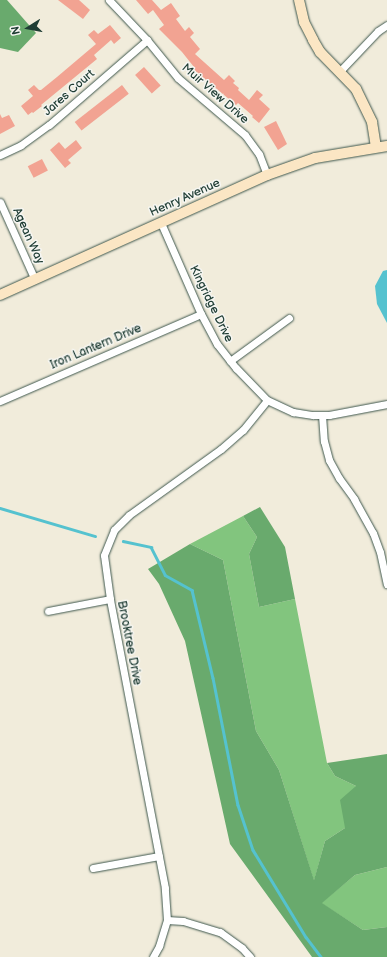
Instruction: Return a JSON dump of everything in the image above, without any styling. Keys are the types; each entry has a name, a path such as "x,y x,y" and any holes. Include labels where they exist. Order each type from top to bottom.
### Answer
{"street":[{"name":"Muir View Drive","path":"110,0 147,40 178,78 245,135 259,154 267,175"},
{"path":"299,0 304,22 320,52 356,89 372,122 376,147"},
{"path":"340,71 378,31 387,24"},
{"name":"Jares Court","path":"0,155 21,145 49,125 147,40"},
{"name":"Henry Avenue","path":"0,295 267,175 315,158 387,146"},
{"name":"Agean Way","path":"0,202 36,280"},
{"name":"Kingridge Drive","path":"161,223 201,314 217,344 230,361 267,400 293,412 322,415 387,404"},
{"name":"Iron Lantern Drive","path":"0,401 201,314"},
{"path":"230,361 289,318"},
{"name":"Brooktree Drive","path":"153,957 159,946 167,920 165,888 110,598 104,555 114,530 129,515 194,470 243,430 267,400"},
{"path":"322,415 324,441 329,460 373,533 380,552 387,584"},
{"path":"48,611 110,598"},
{"path":"93,868 159,856"},
{"path":"167,920 183,921 220,932 242,948 250,957"}],"green space":[{"path":"0,0 7,0 36,33 18,52 0,48"},
{"path":"260,507 285,547 295,599 259,607 249,554 257,537 243,516"},
{"path":"243,516 257,537 249,554 259,607 295,599 327,763 335,776 356,786 345,828 325,841 314,881 279,770 256,731 223,560 190,544"},
{"path":"190,544 223,560 256,731 279,770 314,880 325,841 345,828 340,800 356,786 335,776 327,763 387,754 387,867 355,875 322,903 363,930 387,927 387,957 312,957 230,844 185,641 159,584 148,569"},
{"path":"387,867 387,927 363,930 321,903 355,875"}],"water":[{"path":"387,270 387,323 377,304 375,286 383,271"}],"building":[{"path":"58,0 79,0 90,10 83,19"},
{"path":"136,0 152,0 161,10 171,3 180,16 176,19 185,31 189,27 194,33 190,37 200,49 195,54 224,80 229,75 235,81 233,83 239,88 238,90 249,100 257,90 263,95 259,99 270,109 259,123 238,103 236,105 192,68 194,67 182,52 159,29 164,25 153,10 148,14"},
{"path":"110,25 121,38 114,44 111,40 94,55 97,59 41,105 42,106 28,115 21,106 33,96 28,90 34,85 41,90 96,44 88,35 94,30 98,34"},
{"path":"144,67 161,86 152,94 135,75"},
{"path":"122,85 129,94 81,131 75,122"},
{"path":"0,114 2,118 9,115 15,126 0,134"},
{"path":"276,121 287,144 278,150 264,127"},
{"path":"76,140 82,148 68,160 71,163 65,168 50,150 59,142 65,149"},
{"path":"42,159 48,171 34,178 28,166"}],"waterway":[{"path":"0,508 95,536"},
{"path":"123,541 151,547 165,575 192,590 213,678 238,805 253,850 306,937 321,957"}]}
